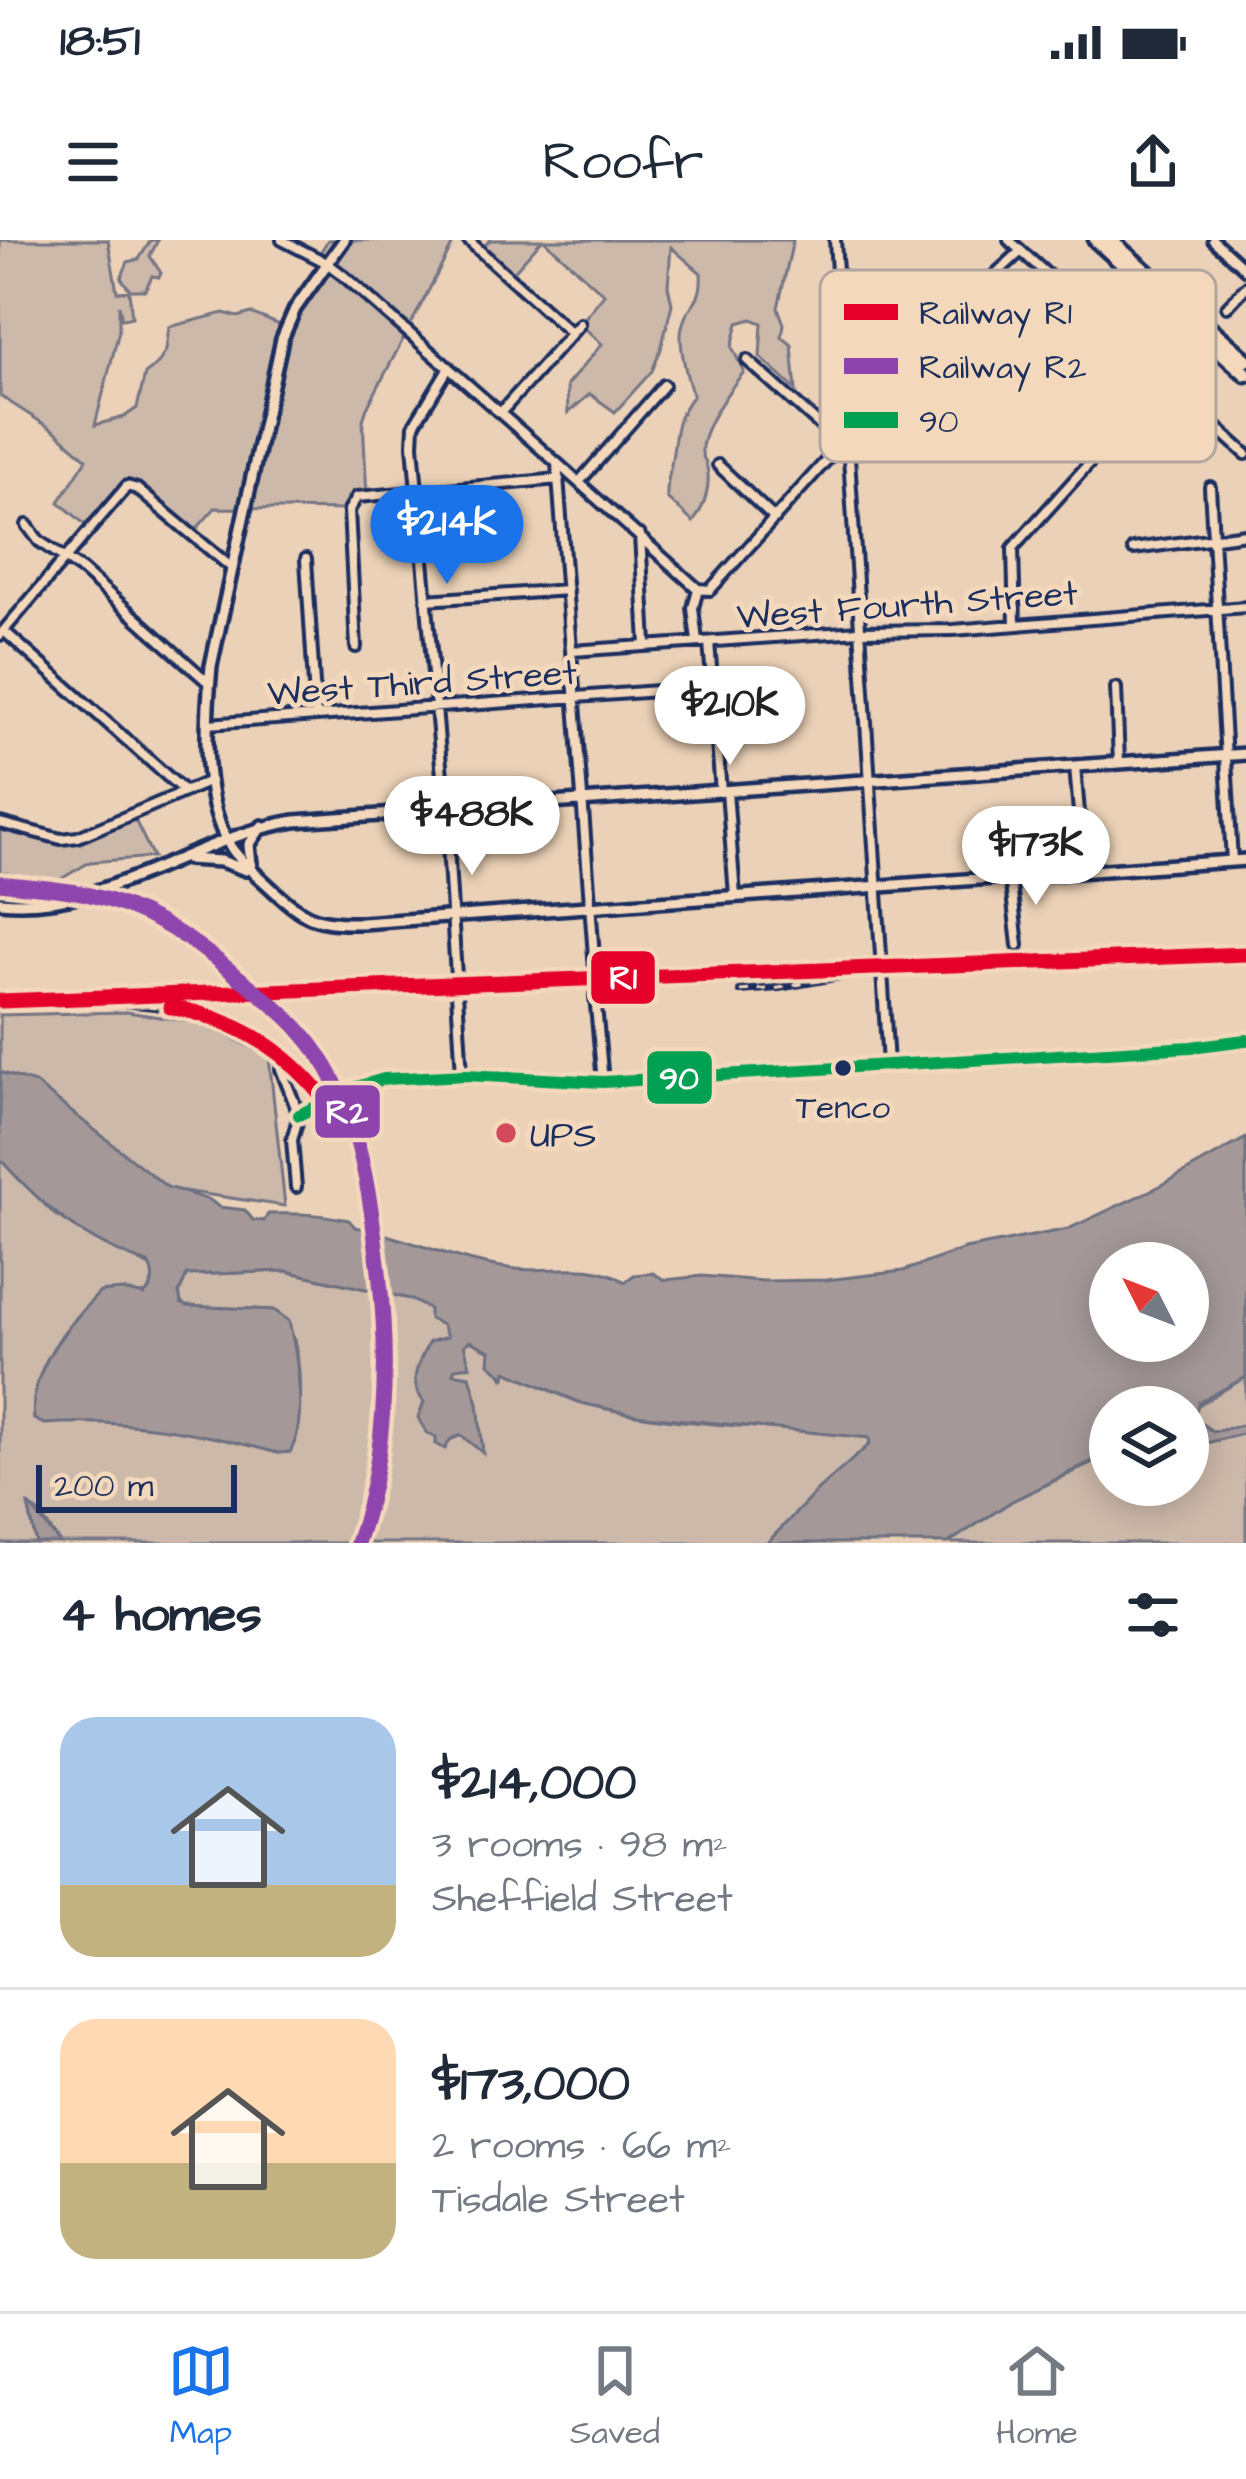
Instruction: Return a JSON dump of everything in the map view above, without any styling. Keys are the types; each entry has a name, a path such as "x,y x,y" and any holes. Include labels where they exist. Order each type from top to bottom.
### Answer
{"highway":[{"path":"1096,240 1130,270"},
{"path":"1110,240 1144,270"},
{"path":"1216,334 1246,360"},
{"path":"1216,347 1246,374"}],"main road":[{"path":"344,240 295,309 282,339 209,683 212,780 226,840 290,906 326,924 1246,860"},
{"path":"0,902 46,903 89,894 262,826 1246,754"},
{"path":"257,874 248,853 262,826"},
{"path":"183,859 221,861 257,874"}],"street":[{"path":"282,240 327,263 698,589 710,590 830,462"},
{"path":"468,240 572,333"},
{"path":"835,240 836,270"},
{"path":"1009,240 1046,270"},
{"path":"1214,240 1246,270"},
{"path":"997,270 1021,246"},
{"path":"1228,307 1246,287"},
{"path":"501,412 580,324"},
{"path":"747,360 820,424"},
{"path":"449,367 414,425 462,1075"},
{"path":"580,482 664,385"},
{"path":"1216,427 1246,454"},
{"path":"846,462 888,1064"},
{"path":"1016,625 1013,548 1090,462"},
{"path":"557,464 595,970"},
{"path":"718,465 775,519"},
{"path":"356,647 349,510 357,497 559,479"},
{"path":"184,791 2,633 123,488 130,487 232,568"},
{"path":"1210,487 1232,861"},
{"path":"27,526 209,683"},
{"path":"1133,549 1246,534"},
{"path":"640,536 646,644"},
{"path":"306,559 316,716"},
{"path":"697,641 693,608 698,589"},
{"path":"426,600 567,590"},
{"name":"West Fourth Street","path":"571,652 1246,607"},
{"path":"709,642 735,896"},
{"name":"West Third Street","path":"208,724 712,687"},
{"path":"1116,688 1120,763"},
{"path":"1075,766 1084,871"},
{"path":"0,823 61,839 78,837 212,780"},
{"path":"1010,876 1018,945"},
{"path":"595,995 603,1082"},
{"path":"299,1114 384,1079 462,1075 603,1082 1246,1040"},
{"path":"281,1069 299,1114 292,1140 296,1187"}],"shaded area":[{"path":"0,240 108,240 117,292 129,291 132,317 122,319 119,305 119,331 95,425 137,408 145,374 166,350 169,327 224,313 238,317 251,313 287,328 326,263 317,258 328,240 455,240 367,408 363,420 367,496 357,498 349,510 215,508 192,534 127,486 89,528 59,502 87,459 55,431 0,396"},
{"path":"151,240 158,240 150,256 161,273 152,276 145,290 130,290 121,278 128,262 139,259"},
{"path":"490,240 542,240 509,277 480,250"},
{"path":"544,240 793,240 778,308 784,324 782,337 792,345 796,390 760,357 762,323 752,319 738,323 732,347 744,372 707,430 702,452 707,488 693,522 667,493 677,425 693,395 681,334 700,292 701,273 671,247 668,286 672,304 652,371 615,412 590,394 568,413 567,385 602,344 580,324 604,294"},
{"path":"132,814 153,857 90,862 59,880 0,872 0,823 54,836 95,829"},
{"path":"127,1012 205,1024 269,1057 285,1206 170,1189 89,1138 0,1072 0,1015"},
{"path":"0,1072 35,1083 167,1187 219,1207 245,1210 253,1220 264,1221 268,1214 338,1218 474,1261 516,1269 587,1269 625,1282 634,1275 653,1273 665,1280 702,1276 763,1281 903,1271 965,1249 1068,1229 1162,1185 1246,1138 1246,1377 1209,1397 1209,1386 1089,1386 1089,1462 1012,1501 948,1543 767,1543 870,1444 869,1438 636,1415 581,1403 506,1371 505,1377 489,1363 490,1351 470,1341 464,1345 470,1366 455,1368 453,1373 470,1376 483,1453 461,1435 445,1449 418,1418 424,1402 416,1387 418,1365 429,1342 447,1337 442,1325 429,1319 429,1309 410,1299 286,1271 187,1275 179,1293 186,1306 274,1310 289,1321 300,1406 290,1452 133,1425 44,1424 34,1419 37,1384 63,1334 100,1292 144,1295 152,1284 152,1271 148,1263 67,1222 0,1159"},
{"path":"0,1159 55,1215 151,1267 153,1281 146,1294 103,1291 76,1317 44,1365 34,1419 196,1431 290,1452 300,1394 298,1360 288,1328 274,1310 186,1306 179,1293 186,1275 286,1271 410,1299 430,1309 448,1333 424,1402 424,1422 445,1448 449,1440 461,1435 482,1451 480,1431 453,1373 463,1345 470,1341 490,1351 503,1377 505,1370 583,1403 689,1422 869,1437 870,1444 767,1543 60,1543 38,1511 28,1505 36,1543 0,1543"},
{"path":"1246,1377 1246,1424 1218,1432 1209,1429 1209,1399"},
{"path":"1246,1424 1246,1433 1209,1442 1209,1429"},
{"path":"1246,1433 1246,1543 948,1543 1012,1501 1089,1465 1089,1506 1209,1506 1209,1442"},
{"path":"28,1503 60,1543 36,1543"}],"railway":[{"path":"0,883 90,895 166,926 217,960 286,1017 321,1058 349,1115 358,1146 379,1272 383,1409 374,1477 357,1543"},
{"path":"740,991 869,972"},
{"path":"77,1002 152,1007 220,1021 280,1053 332,1109"}],"rail line":[{"name":"R2","path":"0,883 90,895 166,926 217,960 286,1017 321,1058 349,1115 358,1146 379,1272 383,1409 374,1477 357,1543"},
{"name":"R1","path":"0,1001 1246,954"},
{"name":"R1","path":"170,1007 215,1019 257,1038 325,1100"}],"transit line":[{"name":"90","path":"299,1115 353,1088 384,1079 466,1075 603,1082 1246,1040"}],"place":[{"name":"Tenco","path":"843,1068"},
{"name":"UPS","path":"506,1133"}]}
